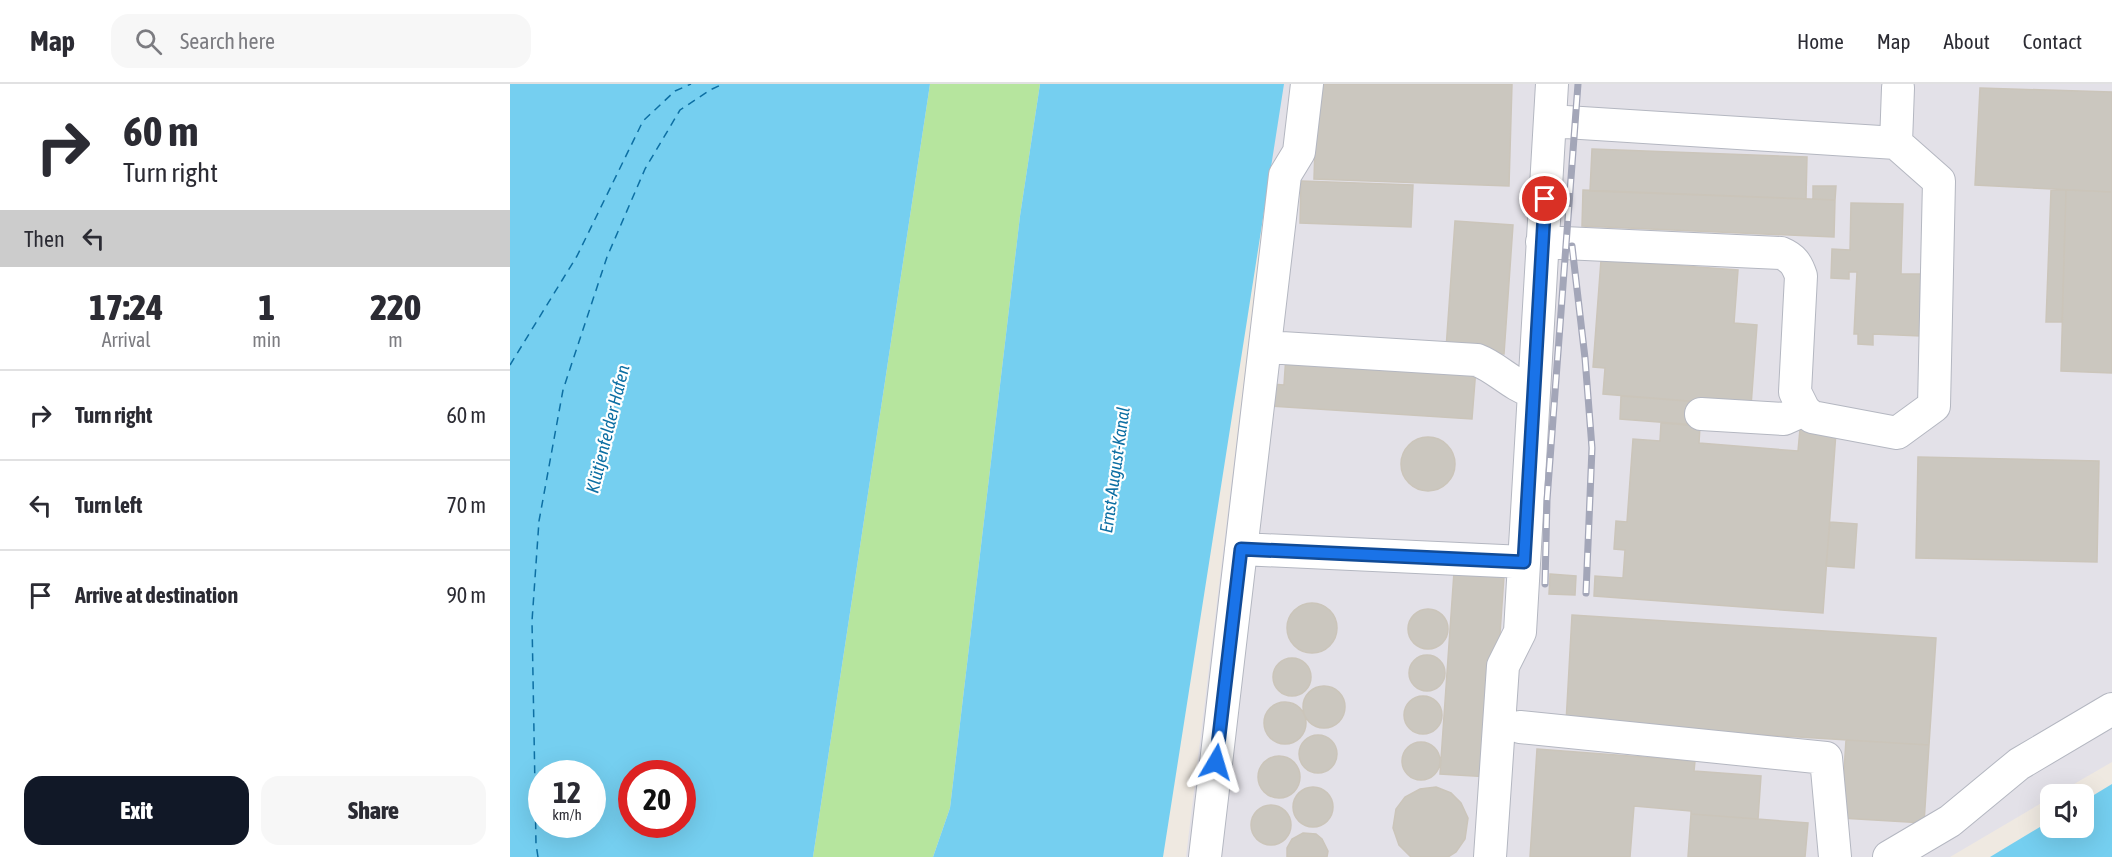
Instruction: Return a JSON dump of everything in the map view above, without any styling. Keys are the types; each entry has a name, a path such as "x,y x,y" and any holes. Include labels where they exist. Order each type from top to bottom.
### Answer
{"lane":[{"path":"1205,857 1286,175 1299,152 1307,84"},
{"path":"1509,857 1523,680 1520,632 1552,84"},
{"path":"1896,143 1898,88"},
{"path":"1542,242 1781,253 1790,257 1797,265 1801,276 1795,392 1804,410 1812,417 1824,420 1897,433 1934,406 1939,181 1896,143 1550,121"},
{"path":"1265,347 1477,360 1492,366 1520,388 1534,392"},
{"path":"1701,414 1784,419 1804,410"},
{"path":"1241,549 1524,562"},
{"path":"1490,857 1503,666 1520,632"},
{"path":"1889,857 1950,821 2019,764 2112,709"},
{"path":"1520,727 1826,759 1835,857"}],"shaded area":[{"path":"1280,84 2112,84 2112,762 2074,784 2040,784 2040,804 1950,857 1186,857"}],"green space":[{"path":"930,84 1040,84 1020,216 950,808 933,857 813,857"}],"water":[{"name":"Klütjenfelder Hafen","path":"510,84 930,84 813,857 510,857"},
{"name":"Ernst-August-Kanal","path":"1040,84 1284,84 1163,857 933,857 950,808 1020,216"},
{"path":"2112,784 2112,857 1990,857 2040,827 2040,838 2094,838 2094,795"}],"building":[{"path":"1317,84 1512,84 1509,186 1314,179"},
{"path":"1980,88 2112,92 2112,192 1975,185"},
{"path":"1592,149 1807,157 1806,199 1590,191"},
{"path":"1301,181 1413,185 1411,227 1300,223"},
{"path":"1813,186 1836,186 1835,200 1813,199"},
{"path":"1583,190 1835,200 1834,237 1582,226"},
{"path":"2051,190 2066,190 2062,322 2046,322"},
{"path":"2066,190 2112,192 2112,373 2061,371"},
{"path":"1851,203 1903,204 1901,274 1923,274 1921,336 1873,334 1873,345 1858,344 1858,334 1854,334 1857,272 1849,272 1849,279 1831,278 1832,249 1850,250"},
{"path":"1455,221 1513,225 1504,354 1446,349"},
{"path":"1601,260 1738,270 1734,323 1757,325 1751,406 1603,394 1605,368 1593,367"},
{"path":"1286,355 1476,368 1472,419 1269,406 1271,384 1284,385"},
{"path":"1621,396 1699,402 1697,425 1620,419"},
{"path":"1661,423 1700,426 1699,443 1798,451 1800,429 1836,432 1823,613 1594,596 1595,576 1623,578 1625,550 1614,549 1616,521 1627,522 1633,439 1660,441"},
{"path":"1428,437 1438,439 1447,445 1453,454 1455,464 1453,474 1447,483 1438,489 1428,491 1418,489 1409,483 1403,474 1401,464 1403,454 1409,445 1418,439"},
{"path":"1918,457 2099,461 2097,562 1916,558"},
{"path":"1830,522 1857,524 1854,568 1826,566"},
{"path":"1454,572 1504,576 1490,777 1440,774"},
{"path":"1550,574 1576,576 1575,595 1549,594"},
{"path":"1307,603 1317,603 1330,610 1337,623 1337,633 1330,646 1317,653 1307,653 1298,649 1291,642 1287,633 1287,623 1291,614 1298,607"},
{"path":"1428,609 1436,610 1442,615 1447,621 1447,637 1442,643 1436,648 1428,649 1420,648 1414,643 1409,637 1408,629 1409,621 1414,615 1420,610"},
{"path":"1572,615 1936,638 1929,745 1566,723"},
{"path":"1427,655 1440,660 1445,673 1440,686 1427,691 1414,686 1409,673 1414,660"},
{"path":"1292,658 1305,664 1311,677 1305,690 1292,696 1279,690 1273,677 1279,664"},
{"path":"1324,686 1339,692 1345,707 1339,722 1324,728 1309,722 1303,707 1309,692"},
{"path":"1423,696 1437,701 1442,715 1437,729 1423,734 1409,729 1404,715 1409,701"},
{"path":"1285,702 1300,708 1306,723 1300,738 1285,744 1270,738 1264,723 1270,708"},
{"path":"1318,735 1332,740 1337,754 1332,768 1318,773 1304,768 1299,754 1304,740"},
{"path":"1846,740 1929,745 1924,823 1841,818"},
{"path":"1421,742 1435,747 1440,761 1435,775 1421,780 1407,775 1402,761 1407,747"},
{"path":"1537,749 1695,761 1694,771 1761,776 1758,819 1691,814 1691,811 1634,806 1630,857 1530,857"},
{"path":"1279,756 1294,762 1300,777 1294,792 1279,798 1264,792 1258,777 1264,762"},
{"path":"1313,787 1327,793 1333,807 1327,821 1313,827 1299,821 1293,807 1299,793"},
{"path":"1436,787 1451,793 1461,803 1468,818 1465,839 1456,852 1448,857 1411,857 1399,845 1393,828 1396,809 1405,797 1420,789"},
{"path":"1271,805 1279,806 1285,811 1290,817 1290,833 1285,839 1279,844 1271,845 1263,844 1257,839 1252,833 1251,825 1252,817 1257,811 1263,806"},
{"path":"1691,814 1808,823 1805,857 1688,857"},
{"path":"1303,833 1316,834 1322,839 1328,851 1327,857 1287,857 1287,848 1292,839"}],"ferry route":[{"path":"510,365 577,256 643,121 675,91 691,84"},
{"path":"538,857 532,621 539,521 563,390 607,257 645,169 680,110 723,84"}],"railway":[{"path":"1545,584 1547,500 1578,84"},
{"path":"1572,246 1585,358 1592,448 1586,593"}],"route":[{"path":"1216,762 1241,549 1524,562 1545,199"}]}
